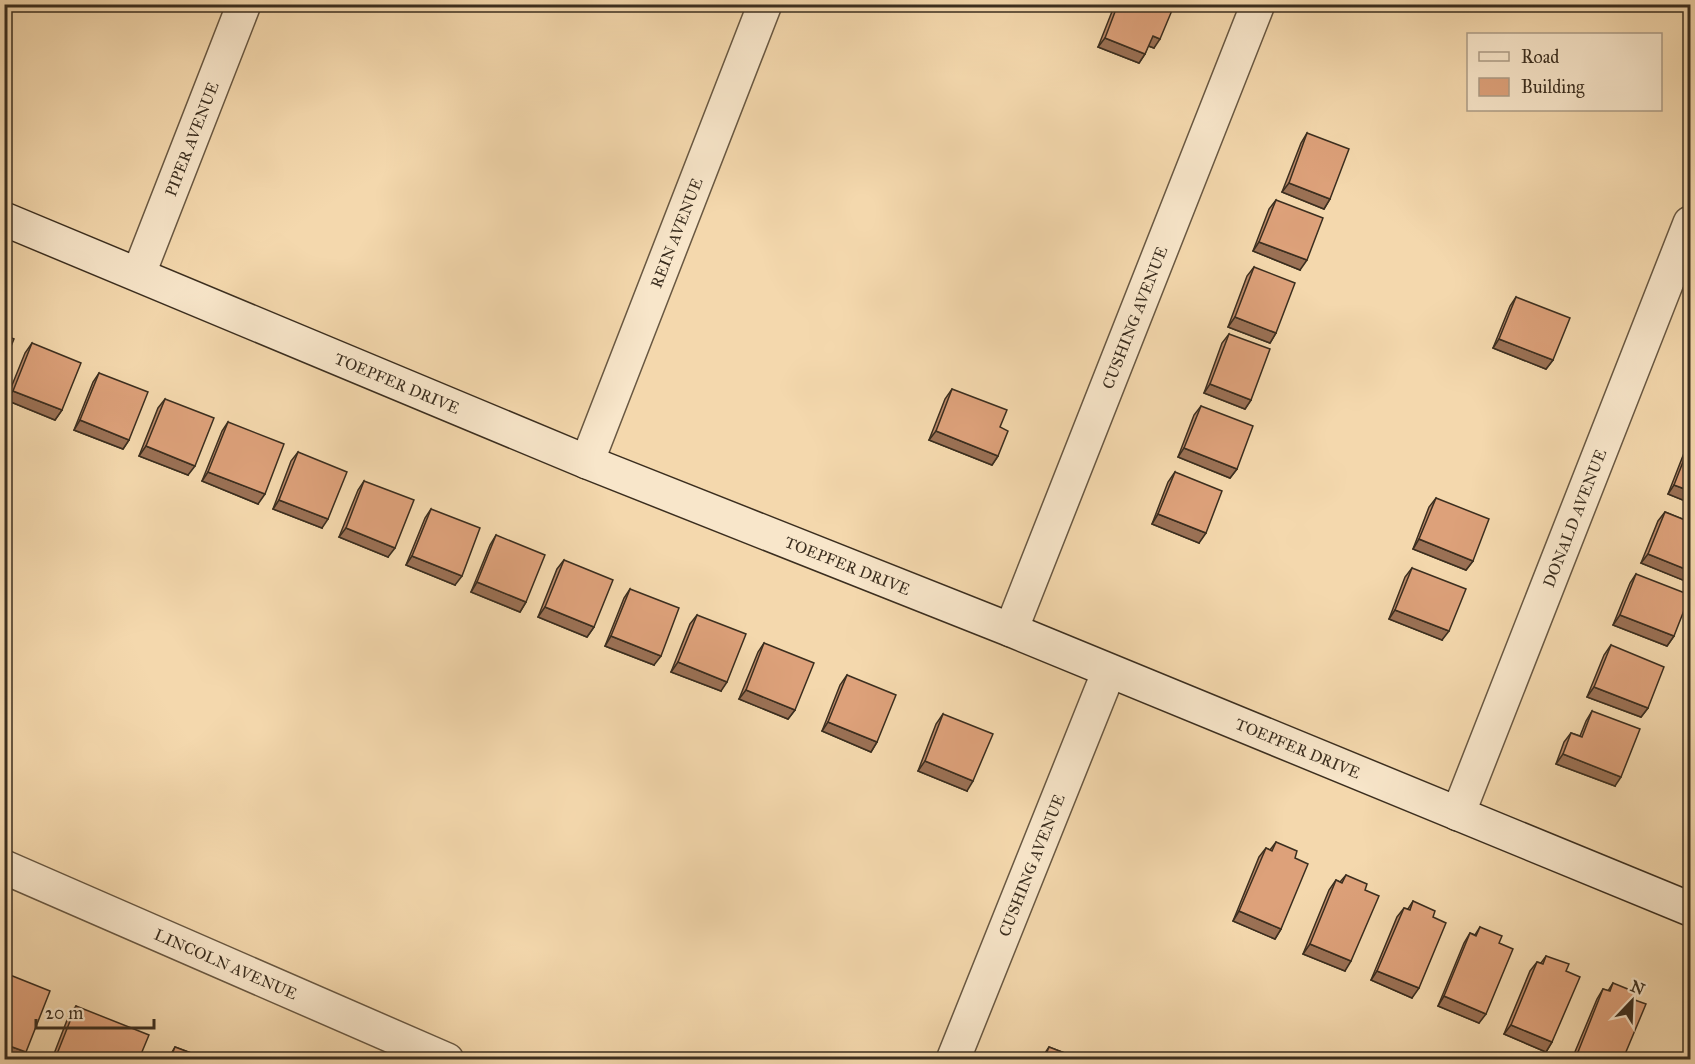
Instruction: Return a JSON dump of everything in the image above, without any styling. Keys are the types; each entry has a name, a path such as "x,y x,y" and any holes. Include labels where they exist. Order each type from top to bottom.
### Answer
{"street":[{"name":"PIPER AVENUE","path":"139,273 244,4"},
{"name":"REIN AVENUE","path":"586,462 765,4"},
{"name":"CUSHING AVENUE","path":"1011,630 1258,4"},
{"name":"TOEPFER DRIVE","path":"4,219 139,273 586,462 1011,630 1690,909"},
{"name":"DONALD AVENUE","path":"1458,814 1690,223"},
{"name":"CUSHING AVENUE","path":"953,1059 1109,671"},
{"name":"LINCOLN AVENUE","path":"4,867 447,1059"}],"building":[{"path":"1118,4 1164,4 1173,8 1160,39 1153,36 1145,54 1105,38"},
{"path":"1307,133 1349,149 1330,199 1289,183"},
{"path":"1276,200 1323,218 1307,260 1259,242"},
{"path":"1254,267 1295,283 1276,333 1235,317"},
{"path":"1516,297 1570,318 1553,360 1499,339"},
{"path":"1229,334 1270,349 1251,400 1210,384"},
{"path":"4,335 14,339 4,363"},
{"path":"32,343 81,363 62,410 13,391"},
{"path":"99,373 148,392 129,440 80,420"},
{"path":"952,389 1007,410 1000,427 1008,431 998,456 936,431"},
{"path":"165,399 214,418 195,466 146,446"},
{"path":"1201,406 1253,426 1237,469 1184,448"},
{"path":"228,422 284,444 265,494 208,472"},
{"path":"1690,444 1690,491 1674,485"},
{"path":"298,452 347,472 328,519 279,500"},
{"path":"1175,472 1222,491 1206,533 1158,514"},
{"path":"364,481 414,500 395,548 346,528"},
{"path":"1436,498 1489,519 1473,561 1419,539"},
{"path":"431,509 480,528 462,576 412,556"},
{"path":"1665,512 1690,522 1690,571 1648,554"},
{"path":"496,535 545,555 526,602 477,582"},
{"path":"564,560 613,580 594,627 545,607"},
{"path":"1412,568 1466,589 1449,631 1395,610"},
{"path":"1636,574 1690,595 1674,636 1620,615"},
{"path":"630,589 679,608 661,656 611,636"},
{"path":"697,615 746,634 727,682 678,662"},
{"path":"764,643 814,663 795,710 746,690"},
{"path":"1611,645 1664,667 1648,708 1594,687"},
{"path":"847,675 896,695 877,742 828,722"},
{"path":"1592,711 1640,729 1621,777 1563,754 1571,733 1582,737"},
{"path":"943,714 993,734 973,781 925,761"},
{"path":"1276,842 1297,851 1295,858 1308,864 1281,929 1239,911 1266,848 1272,851"},
{"path":"1346,875 1367,884 1365,890 1379,896 1351,961 1310,944 1336,880 1342,883"},
{"path":"1413,901 1435,911 1433,917 1446,923 1419,988 1377,971 1404,908 1410,910"},
{"path":"1480,927 1502,936 1499,943 1513,949 1486,1014 1444,996 1470,933 1476,936"},
{"path":"1546,956 1569,964 1566,971 1580,977 1552,1042 1511,1025 1537,962 1543,964"},
{"path":"10,975 50,991 26,1052 4,1044 4,982 7,983"},
{"path":"1613,983 1635,992 1632,999 1646,1004 1623,1059 1595,1059 1578,1052 1603,989 1610,991"},
{"path":"76,1006 149,1035 139,1059 55,1059"},
{"path":"175,1047 207,1059 170,1059"},
{"path":"1049,1047 1080,1059 1044,1059"}]}
